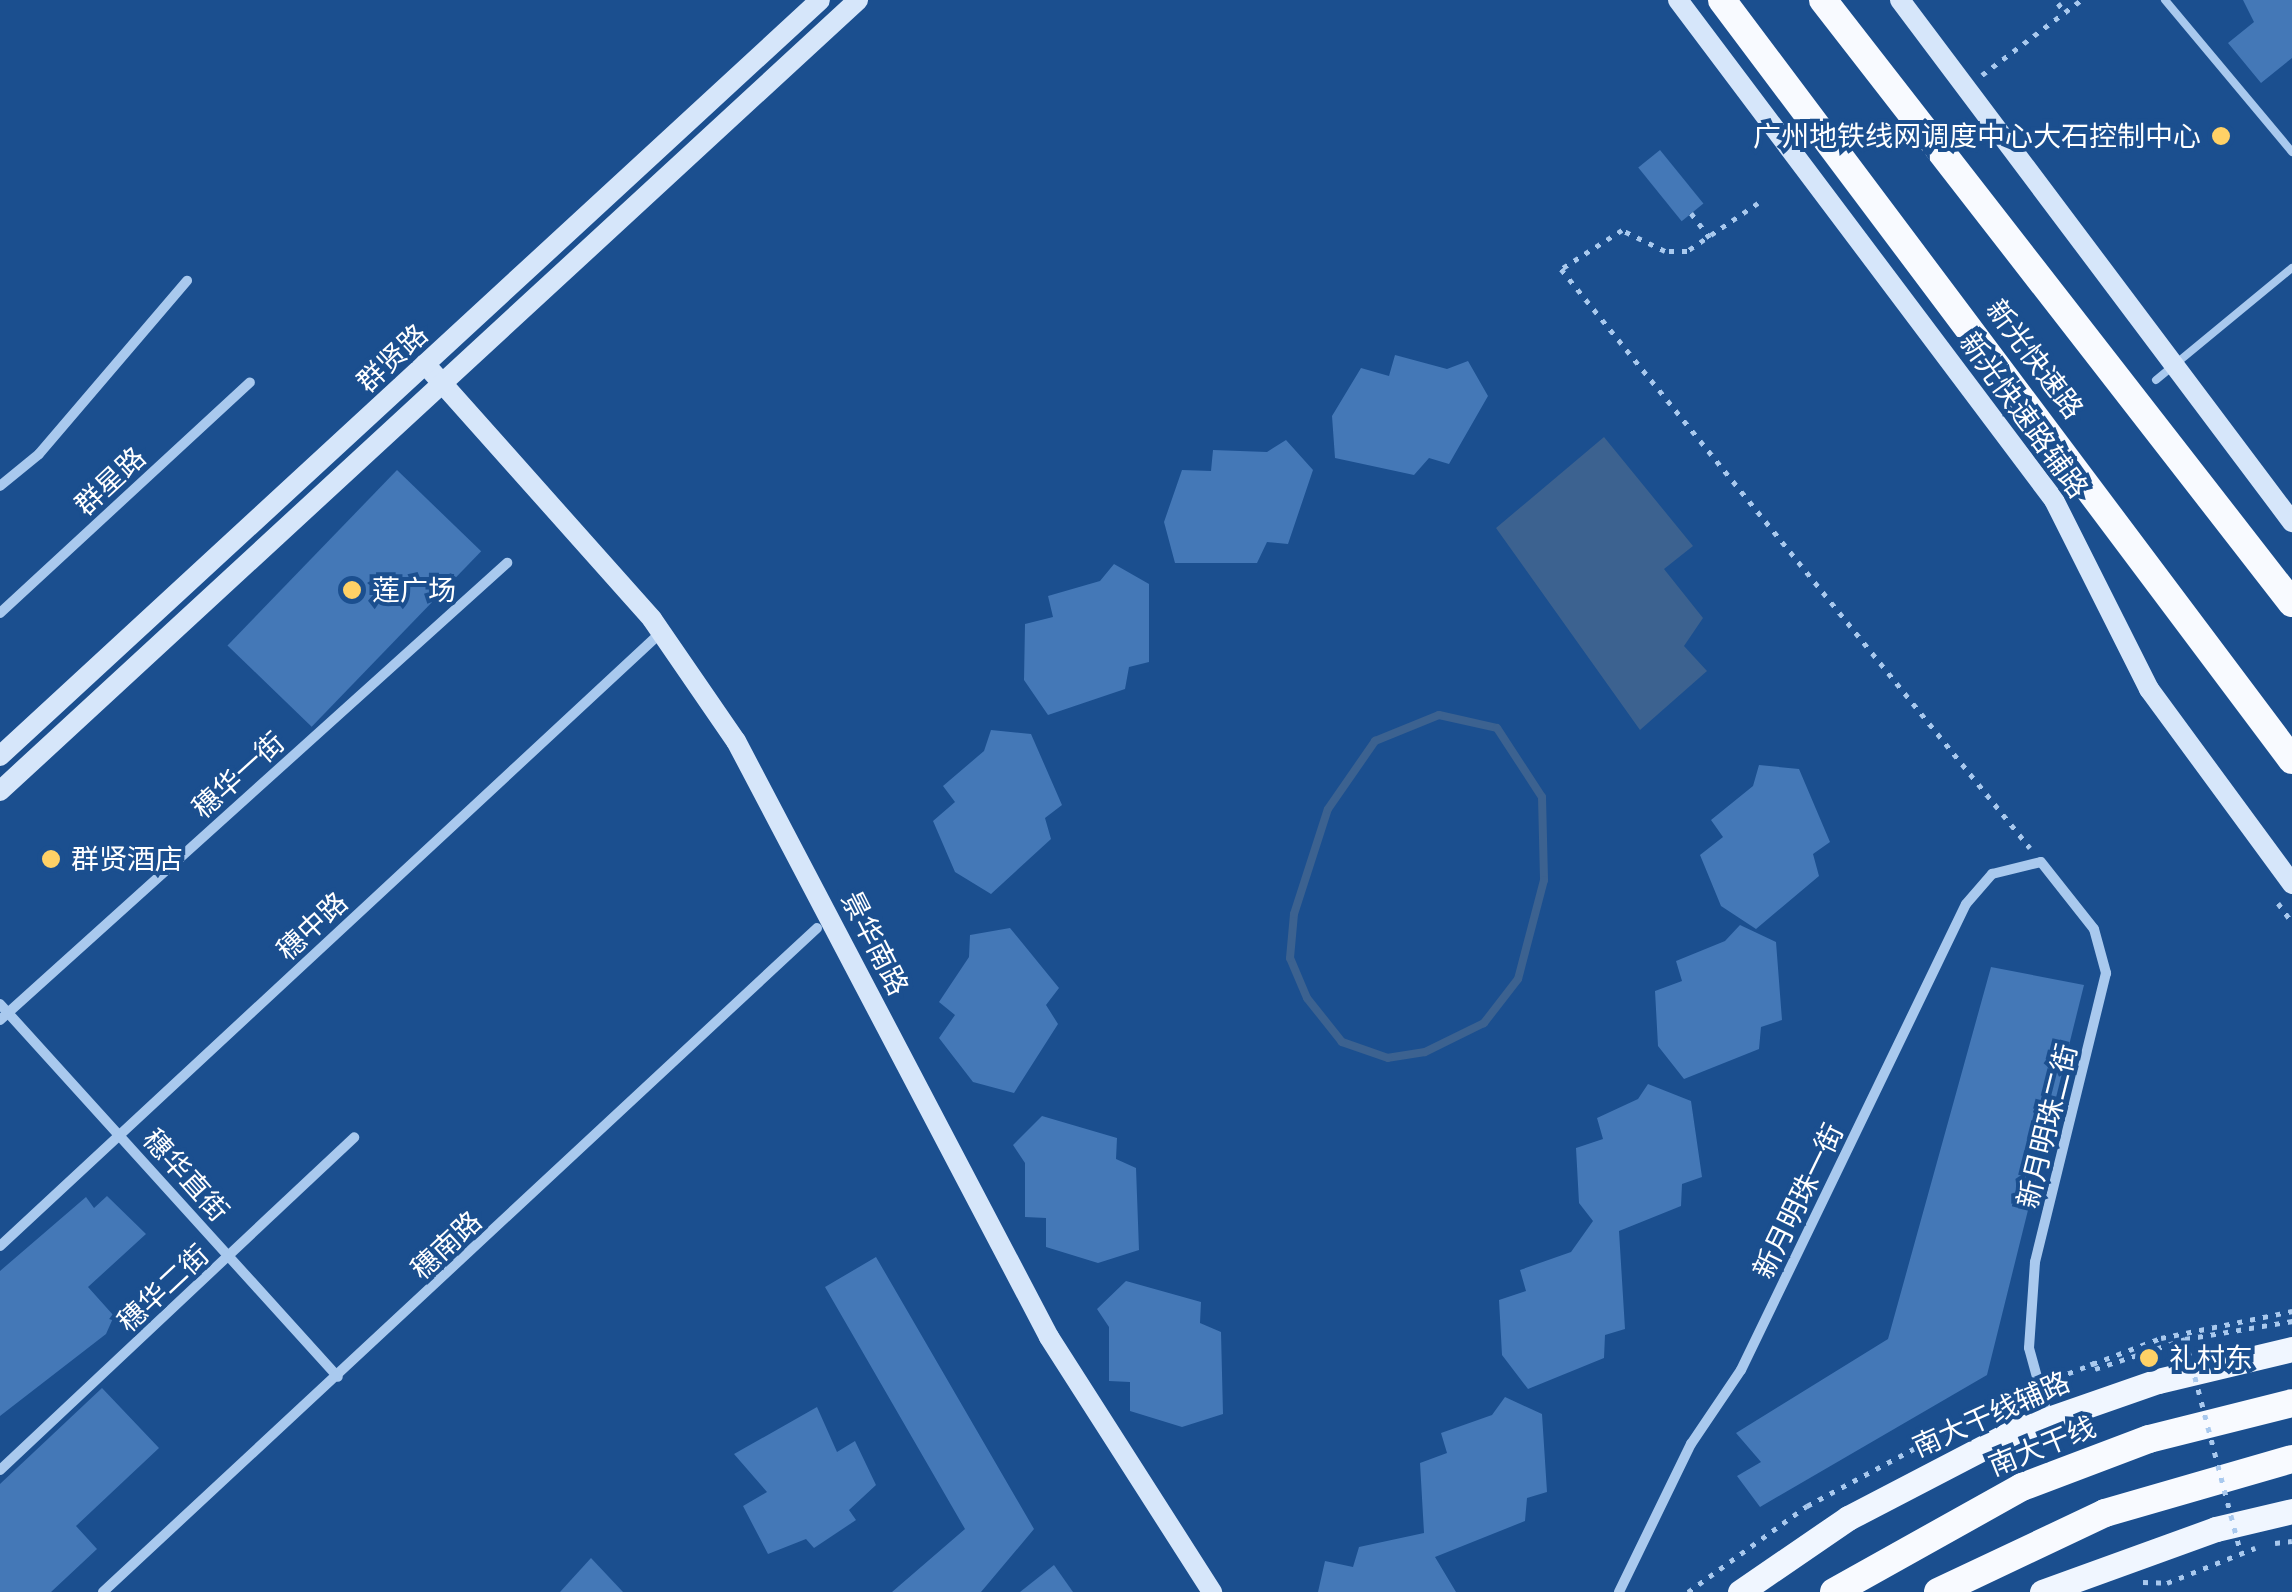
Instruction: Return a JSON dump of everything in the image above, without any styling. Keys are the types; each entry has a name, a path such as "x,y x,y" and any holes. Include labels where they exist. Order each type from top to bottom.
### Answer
{"highway":[{"name":"新光快速路","path":"1722,0 2292,760"},
{"name":"新光快速路","path":"1824,0 2158,423 2292,603"},
{"name":"南大干线","path":"1834,1592 2022,1487 2149,1439 2292,1403"},
{"path":"1938,1592 2104,1513 2292,1459"}],"main road":[{"name":"群贤路","path":"0,756 820,0"},
{"name":"群贤路","path":"0,787 858,0"},
{"name":"新光快速路辅路","path":"1678,0 2054,500 2149,690 2292,884"},
{"path":"1900,0 2292,522"},
{"name":"景华南路","path":"425,364 652,619 736,741 1049,1337 1212,1592"},
{"name":"南大干线辅路","path":"1740,1592 1902,1487 2048,1418 2292,1349"},
{"path":"2042,1592 2216,1529 2292,1511"}],"street":[{"path":"0,486 39,454 186,281"},
{"name":"群星路","path":"0,612 250,382"},
{"name":"穗华一街","path":"3,1012 507,563"},
{"name":"穗中路","path":"0,1246 655,638"},
{"name":"新月明珠二街","path":"2042,862 2094,929 2106,973 2035,1262 2029,1348 2048,1418"},
{"name":"新月明珠一街","path":"1619,1592 1697,1434 1741,1370 1966,904 1992,874 2042,862"},
{"name":"穗南路","path":"103,1592 816,928"},
{"name":"穗华直街","path":"3,1012 338,1377"},
{"name":"穗华二街","path":"0,1470 354,1137"}],"lane":[{"path":"2165,0 2292,152"},
{"path":"2156,380 2292,268"}],"path":[{"path":"1977,79 2081,0"},
{"path":"2058,3 2065,12"},
{"path":"1758,202 1686,251 1665,250 1622,230 1561,269 2042,862"},
{"path":"1691,213 1710,238"},
{"path":"2071,1373 2092,1360 2205,1325 2292,1311"},
{"path":"2092,1360 2095,1369 2186,1339 2292,1321"},
{"path":"2186,1339 2240,1550"},
{"path":"1688,1592 1807,1506 2012,1394"},
{"path":"2127,1587 2167,1583 2257,1546 2292,1541"}],"water":[{"path":"1604,437 1693,546 1664,569 1703,618 1684,646 1707,671 1640,730 1496,528"}],"building":[{"path":"2243,0 2292,0 2292,58 2261,83 2228,43 2254,22"},
{"path":"1660,150 1703,204 1682,221 1638,168"},
{"path":"1395,355 1447,369 1468,361 1488,396 1449,464 1429,458 1414,475 1335,458 1332,416 1361,368 1389,376"},
{"path":"1286,440 1313,470 1288,544 1267,542 1257,563 1175,563 1164,522 1182,470 1211,471 1213,450 1267,452"},
{"name":"莲广场","path":"397,470 481,551 312,727 228,646"},
{"path":"1114,564 1149,584 1149,662 1129,667 1125,689 1048,715 1024,680 1025,624 1053,617 1048,596 1100,581"},
{"path":"991,730 1031,734 1062,805 1045,818 1051,839 991,894 955,872 933,821 955,802 943,786 984,751"},
{"path":"1759,765 1799,769 1830,842 1813,854 1819,876 1756,929 1721,906 1700,855 1723,837 1711,820 1753,786"},
{"path":"1740,925 1776,942 1782,1020 1761,1027 1759,1049 1684,1079 1658,1046 1655,991 1682,981 1676,961 1725,941"},
{"path":"1010,928 1059,988 1046,1005 1058,1024 1014,1093 973,1082 939,1038 955,1015 939,1002 969,957 970,935"},
{"path":"1991,967 2084,985 1987,1375 1760,1507 1737,1476 1761,1462 1736,1433 1888,1339"},
{"path":"1648,1084 1691,1101 1702,1177 1682,1184 1681,1206 1619,1231 1625,1329 1605,1335 1604,1358 1528,1389 1502,1355 1499,1300 1526,1291 1520,1270 1571,1252 1593,1221 1579,1203 1576,1148 1603,1139 1597,1118 1638,1099"},
{"path":"1042,1116 1117,1138 1116,1159 1136,1168 1139,1250 1098,1263 1046,1247 1046,1218 1025,1217 1025,1163 1013,1145"},
{"path":"107,1196 146,1234 88,1287 114,1316 106,1334 0,1416 0,1271 86,1197 94,1208"},
{"path":"876,1257 1034,1529 981,1592 892,1592 965,1529 825,1287"},
{"path":"1126,1281 1201,1302 1200,1323 1221,1332 1223,1414 1182,1427 1130,1411 1130,1382 1109,1381 1109,1327 1097,1309"},
{"path":"102,1388 159,1448 76,1526 97,1549 51,1592 0,1592 0,1484"},
{"path":"1505,1397 1542,1414 1547,1492 1527,1498 1525,1521 1435,1557 1456,1592 1318,1592 1325,1561 1353,1567 1359,1547 1424,1533 1420,1463 1447,1453 1441,1433 1492,1415"},
{"path":"817,1407 837,1452 855,1441 876,1485 849,1510 856,1520 814,1548 806,1539 768,1554 743,1506 767,1492 734,1454"},
{"path":"591,1558 623,1592 560,1592"},
{"path":"1054,1565 1073,1592 1020,1592"}],"waterway":[{"path":"1439,715 1497,728 1542,797 1544,880 1518,979 1484,1023 1425,1052 1388,1058 1342,1042 1307,998 1290,958 1294,914 1328,809 1375,741 1439,715"}],"place":[{"name":"广州地铁线网调度中心大石控制中心","path":"2221,136"},
{"name":"莲广场","path":"352,590"},
{"name":"群贤酒店","path":"51,859"},
{"name":"礼村东","path":"2149,1358"}]}
